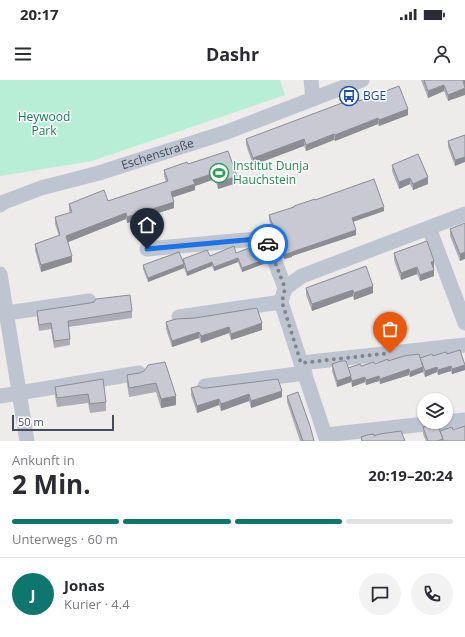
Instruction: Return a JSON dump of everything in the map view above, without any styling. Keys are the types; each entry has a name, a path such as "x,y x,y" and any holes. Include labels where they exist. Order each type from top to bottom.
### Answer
{"street":[{"path":"311,80 313,98"},
{"name":"Eschenstraße","path":"0,205 4,202 41,188 99,173 227,132 362,80"},
{"path":"179,317 283,295 302,276 465,214"},
{"path":"429,228 465,323"},
{"path":"147,249 266,238 303,368 326,438 417,426"},
{"path":"0,274 27,441"},
{"path":"7,313 89,301"},
{"path":"205,386 303,368 465,345"},
{"path":"0,396 139,373"},
{"path":"453,421 465,420"}],"green space":[{"name":"Heywood Park","path":"0,80 280,80 285,95 92,161 0,176"}],"building":[{"path":"424,80 465,80 463,81 465,88 448,95 444,85 428,91"},
{"path":"399,86 408,109 379,120 378,118 306,145 304,139 253,158 246,139 358,97 359,101"},
{"path":"465,135 465,157 455,160 448,141"},
{"path":"228,151 237,176 218,183 215,173 193,180 195,184 171,192 174,202 127,217 126,213 66,236 72,256 41,265 35,244 60,235 55,217 72,212 69,204 104,190 108,201 168,181 164,170"},
{"path":"418,154 428,177 413,184 410,178 399,182 392,165"},
{"path":"374,179 384,207 352,218 356,230 284,255 269,215"},
{"path":"465,223 465,252 460,254 450,229"},
{"path":"427,241 434,261 431,262 434,270 420,275 417,267 401,273 394,253"},
{"path":"260,244 266,259 242,268 238,258 214,267 212,262 187,272 183,259 207,250 210,256 234,246 236,253"},
{"path":"179,252 184,264 148,278 143,265"},
{"path":"366,266 373,286 354,293 353,290 312,304 306,288"},
{"path":"130,295 132,311 68,321 70,339 54,341 51,323 39,325 37,311 90,303 94,302 96,299"},
{"path":"257,308 262,323 231,334 229,327 201,336 199,332 172,341 166,322 176,319 195,318"},
{"path":"460,350 465,365 452,369 451,366 438,370 437,367 425,371 420,358 432,354 433,356 446,352 447,354"},
{"path":"419,354 423,367 410,372 409,369 380,379 379,376 366,380 365,377 352,381 348,368 360,364 361,366 374,362 375,364 388,359 388,361 404,356"},
{"path":"346,361 351,376 337,381 332,364"},
{"path":"165,362 176,396 161,399 156,383 129,388 127,375 140,373 144,371 148,365"},
{"path":"103,379 106,402 90,404 88,394 57,398 55,387"},
{"path":"278,379 282,391 251,401 249,394 221,404 219,399 197,406 191,388 199,386 206,388"},
{"path":"298,392 314,441 303,441 287,396"},
{"path":"465,426 465,441 443,441 440,431 446,429 453,430"},
{"path":"424,429 439,429 443,439 428,441"},
{"path":"401,431 405,441 362,441 361,437 367,435 374,434 374,436"}],"way so far":[{"path":"268,244 285,288 282,302 301,363 390,353"}],"place":[{"name":"BGE","path":"349,96"},
{"name":"Institut Dunja Hauchstein","path":"219,173"}],"route":[{"path":"147,249 266,238 268,244"}]}
